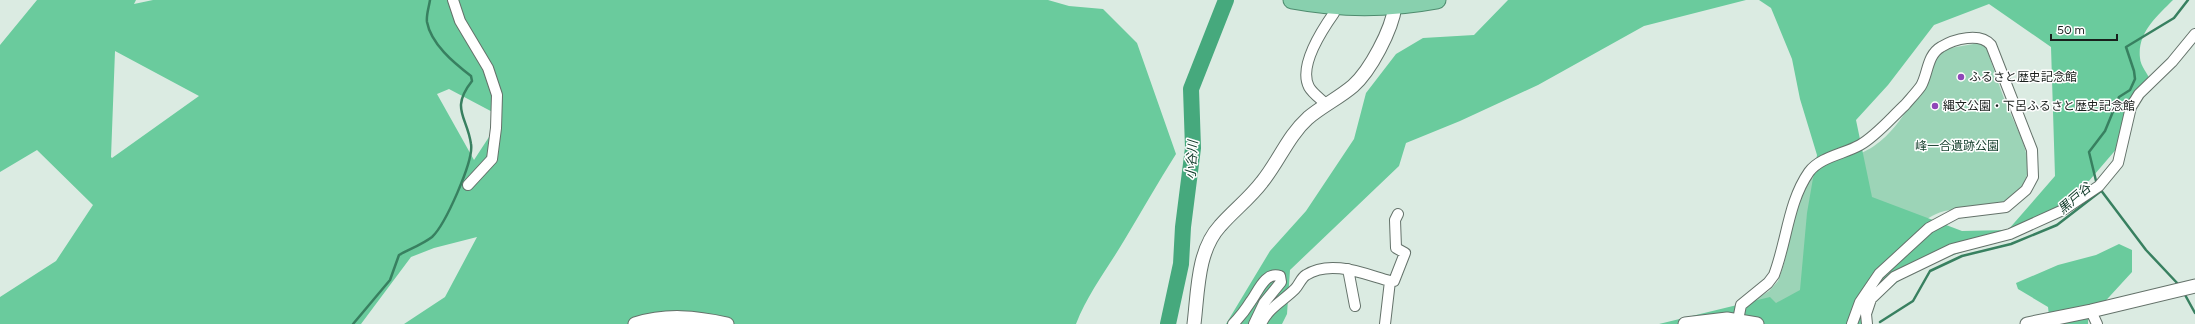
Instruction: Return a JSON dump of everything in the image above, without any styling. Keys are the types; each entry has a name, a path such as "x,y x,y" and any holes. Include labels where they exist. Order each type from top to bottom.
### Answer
{"highway":[{"path":"1292,0 1351,7 1406,4 1436,0"}],"street":[{"path":"453,0 460,21 477,47 488,68 497,95 496,128 492,159 468,185"},
{"path":"1194,324 1204,251 1211,237 1219,226 1262,182 1297,130 1308,118 1347,91 1361,77 1394,16 1406,4"},
{"path":"1327,105 1310,89 1306,81 1313,48 1319,33 1334,13"},
{"path":"1867,324 1866,314 1871,299 1884,285 1898,274 1952,248 2010,234 2063,210 2099,186 2118,163 2131,107 2139,94 2172,62 2195,34"},
{"path":"1738,320 1741,305 1768,283 1774,275 1793,206 1799,190 1810,170 1820,163 1860,145 1891,118 1921,86 1930,60 1939,47 1973,37 1987,40 1991,45 2032,150 2033,177 2026,190 2006,207 1957,213 1929,228 1892,261 1875,280 1860,302 1852,324"},
{"path":"1260,324 1273,308 1295,289 1305,276 1321,269 1348,269 1394,281 1405,254 1396,248 1395,220 1398,214"},
{"path":"1348,269 1355,306"},
{"path":"1233,324 1252,300 1261,284 1269,277 1280,276 1281,282 1264,303 1254,324"},
{"path":"1385,324 1390,281"},
{"path":"2027,324 2091,311 2195,286"},
{"path":"2091,311 2097,324"},
{"path":"635,324 652,319 679,317 727,324"},
{"path":"1685,324 1715,319 1738,320 1757,324"}],"green space":[{"path":"37,0 136,0 134,4 153,0 1048,0 1069,6 1103,9 1137,43 1176,154 1119,250 1092,291 1076,324 404,324 445,297 477,237 434,248 411,257 361,324 0,324 0,297 56,261 93,205 37,150 0,172 0,45","holes":["115,51 199,96 112,158 111,157","449,89 502,117 474,160 437,94"]},
{"path":"1508,0 1746,0 1644,26 1538,85 1460,121 1406,143 1399,166 1290,270 1287,314 1282,324 1226,324 1270,251 1306,211 1354,139 1366,93 1396,54 1423,38 1474,35"},
{"path":"1759,0 2173,0 2149,26 2142,41 2140,61 2152,83 2139,99 2119,146 2076,196 2044,223 1917,268 1895,284 1875,302 1863,324 1659,324 1770,297 1776,303 1800,290 1807,213 1817,155 1800,99 1792,59 1771,8","holes":["1989,4 2051,47 2055,176 2008,230 1962,231 1872,197 1856,120 1888,85 1934,25"]},
{"name":"峰一合遺跡公園","path":"1979,43 1986,46 2002,94 2027,156 2028,170 2024,182 2015,193 1993,206 1940,212 1922,223 1888,259 1848,311 1745,306 1769,291 1778,281 1786,257 1794,219 1802,195 1813,177 1829,167 1867,150 1885,137 1904,115 1939,53 1945,49"},
{"path":"2119,244 2132,250 2132,272 2088,320 2088,324 2050,324 2048,307 2018,289 2016,283 2058,265 2096,255"}],"waterway":[{"path":"353,324 390,280 399,255 428,240 438,230 458,192 471,152 469,134 461,106 465,91 472,81 471,76 451,59 433,38 427,22 430,0"},
{"name":"小谷川","path":"1168,324 1181,264 1183,227 1193,148 1191,89 1226,0"},
{"name":"黒戸谷","path":"2097,185 2089,152 2105,131 2119,97 2130,90 2135,79 2134,71 2126,47 2174,18 2188,0"},
{"path":"2100,189 2146,250 2179,285"},
{"name":"黒戸谷","path":"1880,322 1913,301 1930,271 1962,256 2011,244 2057,225 2101,191"},
{"path":"2184,293 2195,313"}],"place":[{"name":"ふるさと歴史記念館","path":"1961,77"},
{"name":"縄文公園・下呂ふるさと歴史記念館","path":"1935,106"}]}
